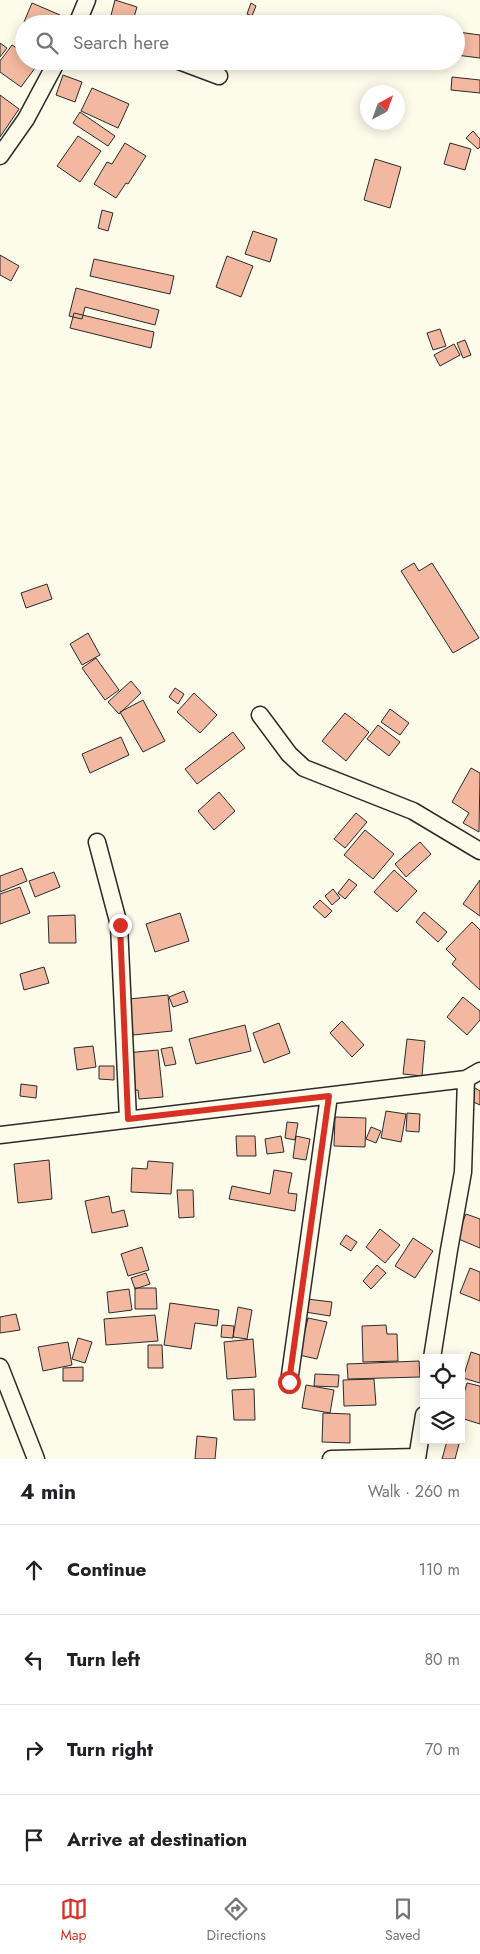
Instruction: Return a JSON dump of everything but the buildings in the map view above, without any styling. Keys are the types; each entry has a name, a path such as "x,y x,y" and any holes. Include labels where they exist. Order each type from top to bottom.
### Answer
{"street":[{"path":"81,15 86,0"},
{"path":"0,156 26,120 52,70"},
{"path":"203,70 219,76"},
{"path":"260,716 289,754 304,768 413,811 480,851"},
{"path":"97,842 120,925 128,1119"},
{"path":"0,1135 329,1096 473,1075 463,1172 433,1354"},
{"path":"289,1382 329,1096"},
{"path":"0,1367 36,1459"},
{"path":"330,1459 417,1458 420,1440"}],"route":[{"path":"120,925 128,1119 329,1096 289,1382"}]}
